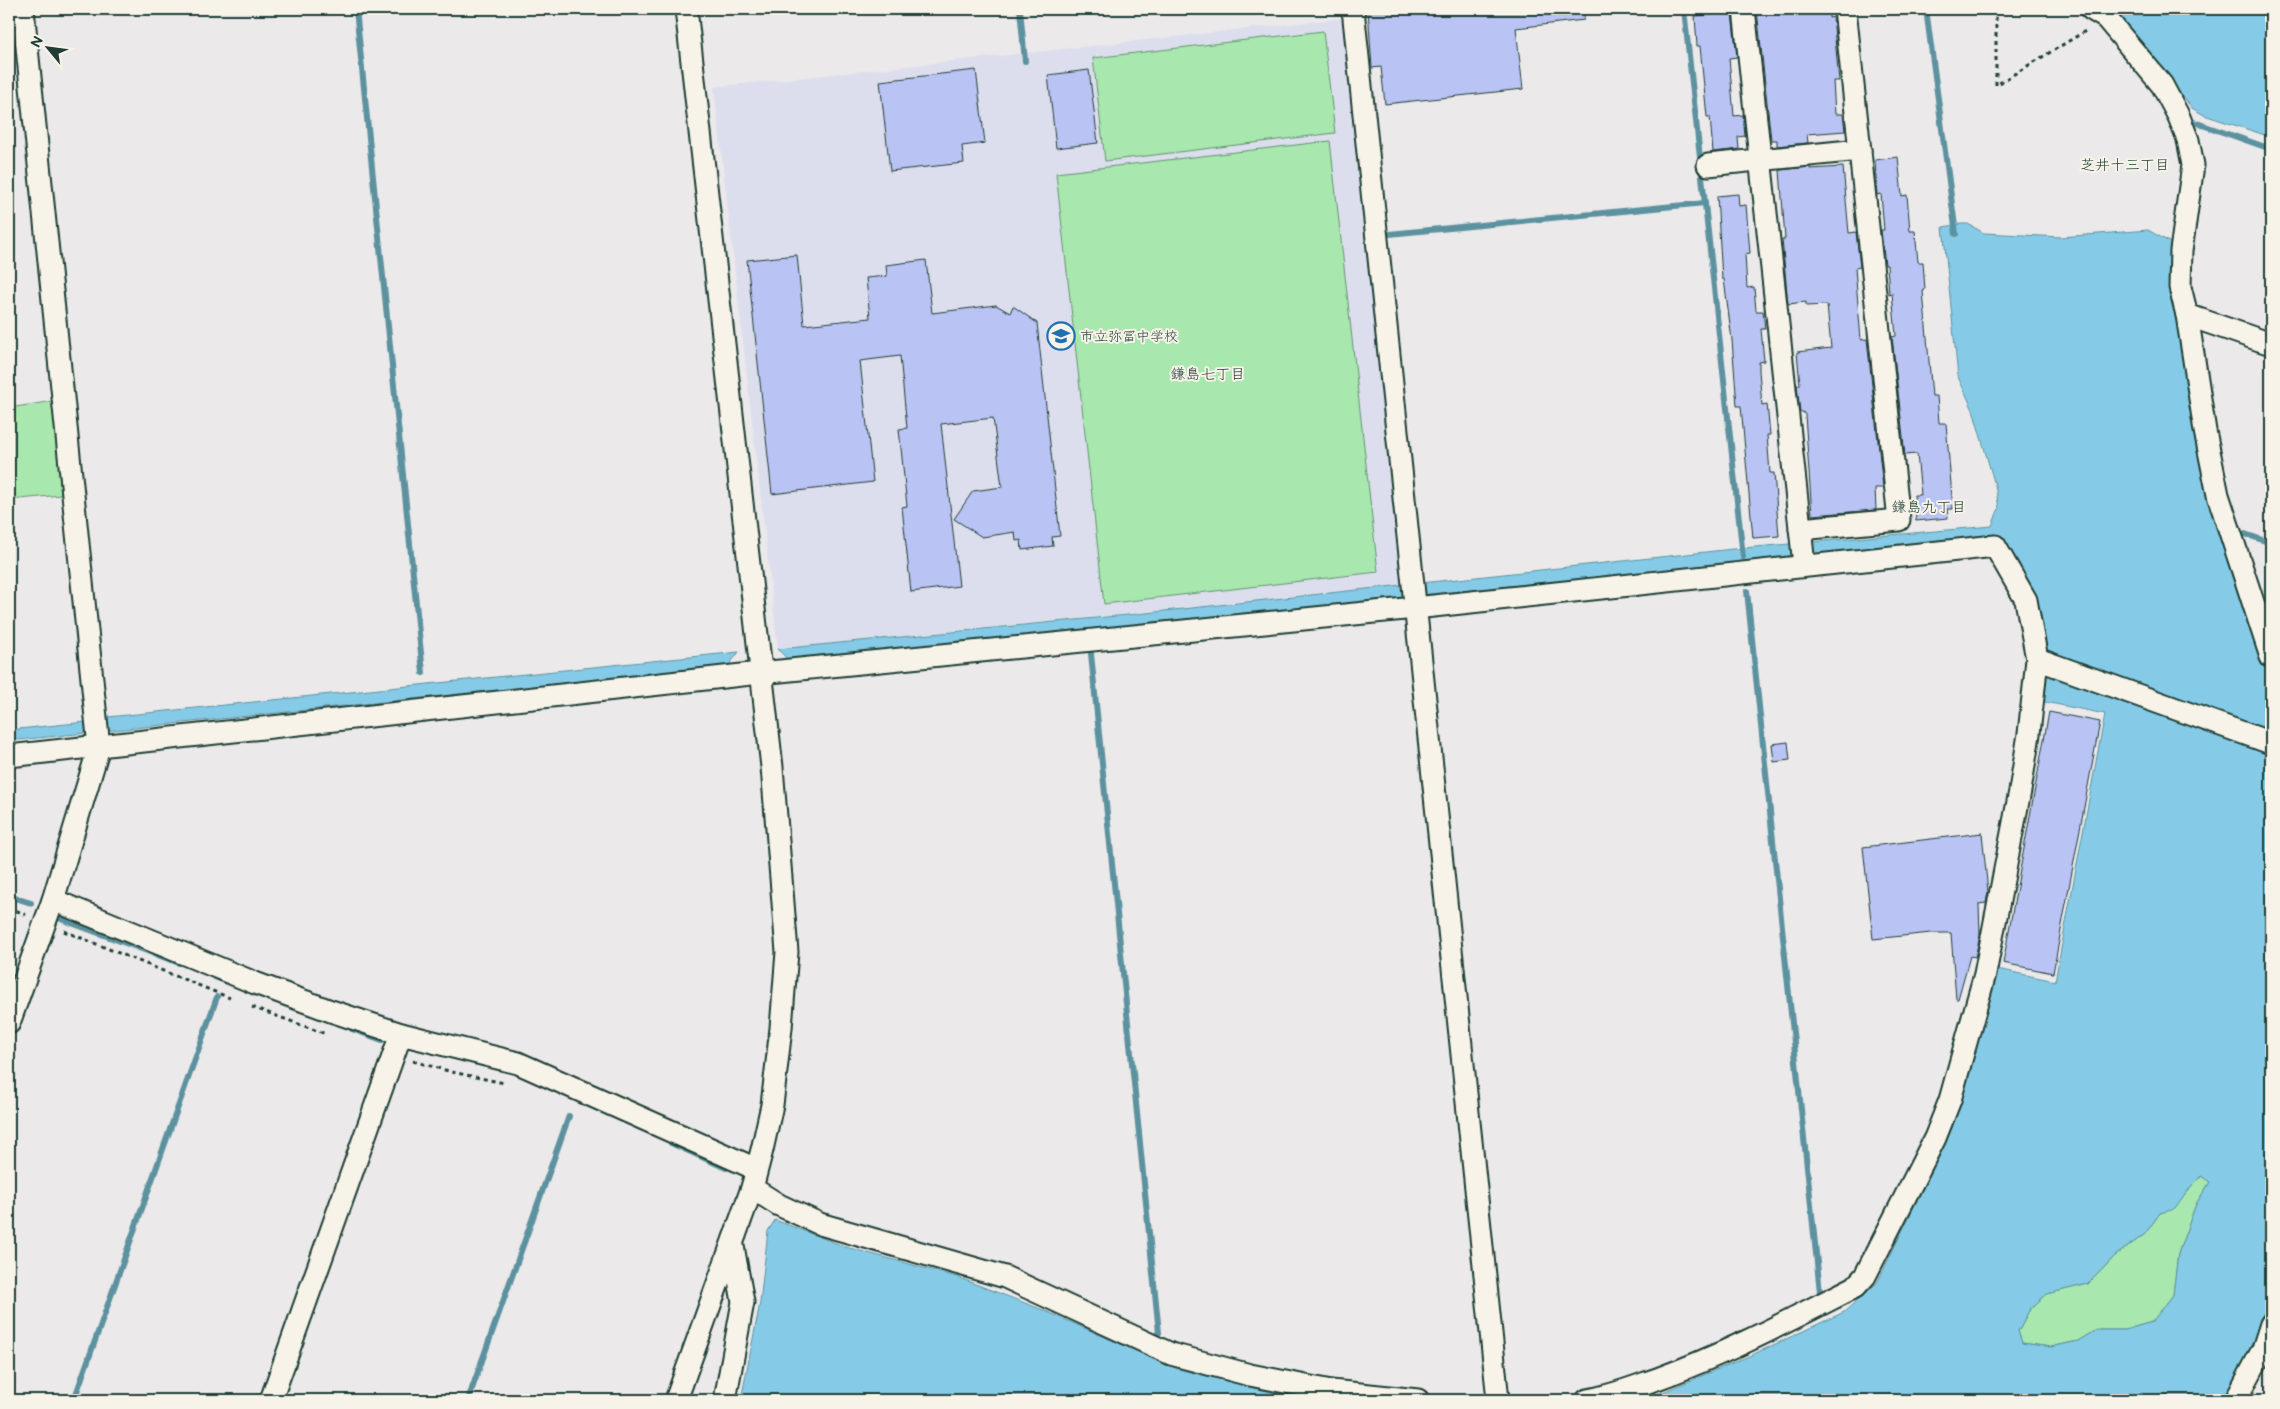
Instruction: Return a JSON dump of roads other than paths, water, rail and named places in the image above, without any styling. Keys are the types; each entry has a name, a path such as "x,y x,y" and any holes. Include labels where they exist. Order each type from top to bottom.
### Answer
{"street":[{"path":"9,1024 53,900 99,747 23,9"},
{"path":"676,1400 754,1178 772,1105 787,952 772,768 686,9"},
{"path":"1353,9 1498,1400"},
{"path":"1744,9 1804,565"},
{"path":"1801,533 1899,520 1845,9"},
{"path":"2098,13 2162,85 2179,117 2188,140 2192,165 2181,251 2180,286 2187,315 2205,431 2218,495 2271,657"},
{"path":"1708,165 1860,150"},
{"path":"2187,315 2271,344"},
{"path":"9,756 760,673 1415,608 1995,546 2026,600 2040,660 2030,734 1985,974 1950,1100 1936,1138 1865,1276 1855,1287 1759,1337 1681,1370 1608,1397 1587,1400"},
{"path":"2040,660 2271,743"},
{"path":"53,900 255,983 402,1034 518,1063 754,1178 779,1205 820,1224 1005,1278 1171,1354 1250,1375 1331,1392 1418,1400"},
{"path":"271,1400 402,1034"},
{"path":"725,1400 743,1302 732,1243"},
{"path":"2236,1400 2264,1348 2271,1324"}],"water":[{"path":"2113,9 2271,9 2271,137 2204,115 2192,108"},
{"path":"1968,224 1984,233 2061,237 2148,230 2178,247 2213,498 2271,670 2271,1294 2244,1363 2220,1400 1644,1400 1754,1354 1844,1312 1877,1283 1952,1128 1997,969 2055,981 2105,714 2040,701 2046,641 2040,615 2019,563 1997,537 1421,595 1400,601 872,655 787,659 778,649 1137,614 1733,549 1992,526 1999,508 1995,485 1973,410 1958,377 1943,227","holes":["2201,1176 2210,1182 2196,1204 2178,1254 2173,1295 2152,1322 2124,1330 2096,1330 2078,1341 2051,1347 2022,1343 2018,1331 2030,1309 2047,1294 2088,1284 2115,1256 2145,1234 2160,1213 2175,1209"]},
{"path":"739,652 728,666 9,741 9,730 86,722 108,717"},
{"path":"775,1220 846,1247 957,1277 1043,1310 1178,1369 1303,1400 741,1400 760,1303 768,1231"}],"waterway":[{"path":"356,9 423,673"},
{"path":"1020,9 1025,61"},
{"path":"1684,9 1743,557"},
{"path":"1926,9 1956,234"},
{"path":"2194,122 2271,149"},
{"path":"1389,234 1705,203"},
{"path":"2245,534 2271,543"},
{"path":"1747,591 1820,1292"},
{"path":"1091,654 1159,1333 1154,1336"},
{"path":"9,896 31,903"},
{"path":"61,919 179,963"},
{"path":"74,1400 217,997"},
{"path":"352,1029 382,1040"},
{"path":"468,1400 569,1116"},
{"path":"671,1143 726,1168"}],"place":[{"name":"市立弥冨中学校","path":"1061,336"}],"district":[{"name":"芝井十三丁目","path":"2125,165"},
{"name":"鎌島七丁目","path":"1208,374"},
{"name":"鎌島九丁目","path":"1929,507"}]}
